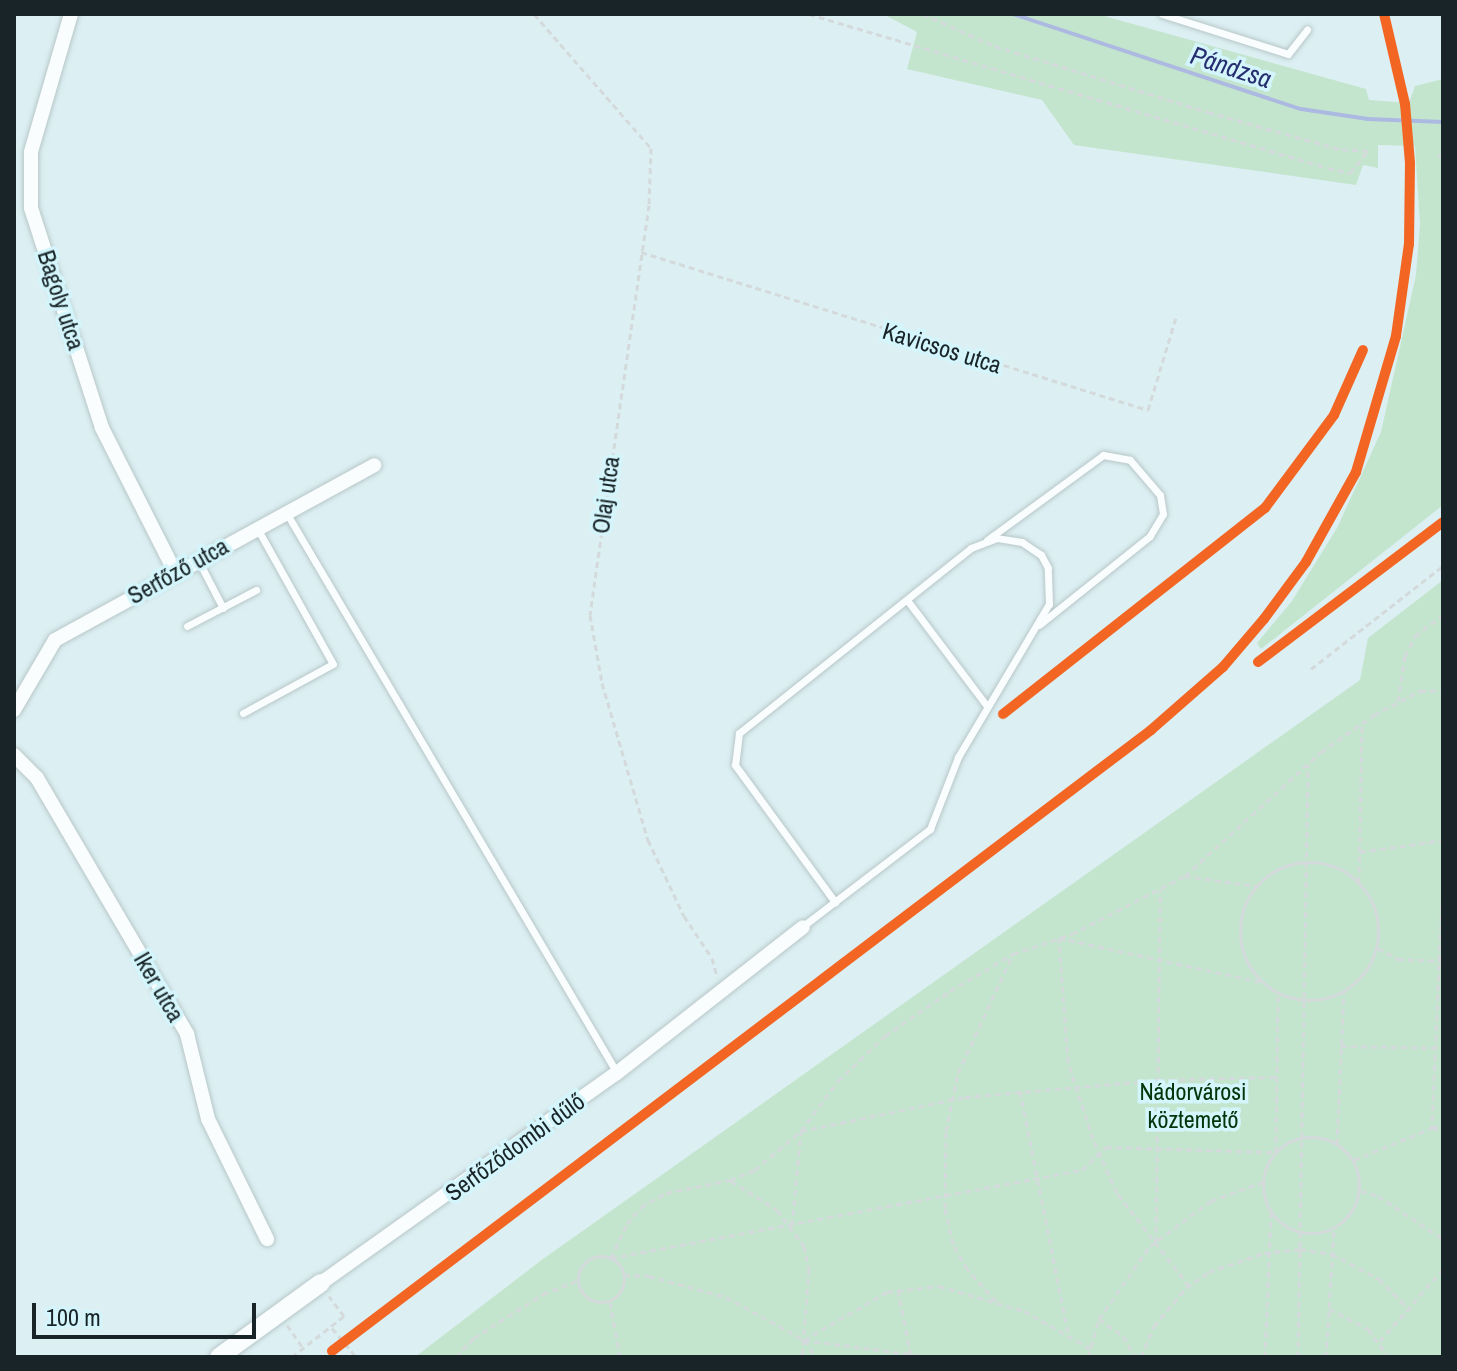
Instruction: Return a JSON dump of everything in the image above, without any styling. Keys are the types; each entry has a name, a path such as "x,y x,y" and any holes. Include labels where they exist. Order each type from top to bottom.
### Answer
{"street":[{"name":"Bagoly utca","path":"71,14 31,152 31,208 102,428 175,572"},
{"name":"Serfőző utca","path":"14,710 55,640 374,465"},
{"name":"Iker utca","path":"14,755 37,778 187,1034 208,1119 267,1239"},
{"name":"Serfőződombi dűlő","path":"219,1357 617,1073 803,927"}],"lane":[{"path":"1162,14 1273,52 1295,51 1307,30"},
{"path":"835,902 735,765 735,742 739,733 907,600 1103,455 1130,460 1160,495 1163,514 1150,536 1034,629"},
{"path":"286,512 617,1073"},
{"path":"243,713 333,664 257,528"},
{"path":"803,927 930,829 958,757 1034,629 1052,592 1041,555 1008,538 986,541"},
{"path":"198,560 223,608"},
{"path":"187,626 256,590"},
{"path":"907,600 987,706"}],"path":[{"name":"Olaj utca","path":"534,14 651,148 641,252 590,615 602,683 648,840 677,904 712,958 716,997"},
{"path":"809,14 1350,173 1368,151 1339,149 1211,113 992,45 923,14"},
{"name":"Kavicsos utca","path":"641,252 1148,410 1177,314"},
{"path":"1311,669 1443,566"},
{"path":"1398,702 1405,656 1415,636 1443,615"},
{"path":"611,1258 627,1224 641,1207 666,1193 730,1180 755,1170 801,1131 838,1081 885,1036 1013,954 1059,938 1185,876 1308,763 1362,723 1420,691 1443,690"},
{"path":"1359,882 1326,863 1307,861 1270,873 1256,886 1244,904 1240,934 1248,965 1260,982 1278,994 1305,1001 1344,991 1359,980 1377,948 1379,924 1359,882 1362,723"},
{"path":"1298,1357 1308,763"},
{"path":"1359,852 1443,840"},
{"path":"1432,1128 1443,875"},
{"path":"1185,876 1256,886"},
{"path":"1156,1242 1160,890"},
{"path":"1059,938 1160,963 1260,982"},
{"path":"1059,938 1068,1062 1100,1154 1117,1193 1189,1286"},
{"path":"1377,948 1398,959 1440,961"},
{"path":"996,1301 953,1244 945,1196 951,1100 975,1029 1013,954"},
{"path":"1337,1144 1344,991"},
{"path":"1265,1357 1271,1212 1263,1182 1276,1152 1278,994"},
{"path":"1341,1046 1443,1048"},
{"path":"801,1131 951,1100 1020,1091 1159,1080 1277,1077"},
{"path":"1020,1091 1068,1333"},
{"path":"1353,1161 1443,1123"},
{"path":"1432,1128 1443,1131"},
{"path":"801,1131 792,1225 809,1269 802,1357"},
{"path":"456,1357 474,1338 543,1294 577,1281 585,1261 598,1256 611,1258 1082,1170 1106,1147 1276,1152 1303,1138 1337,1144 1353,1161 1359,1191 1346,1218 1334,1227 1300,1232 1271,1212"},
{"path":"730,1180 792,1225"},
{"path":"1088,1357 1099,1319 1156,1242 1211,1201 1263,1182"},
{"path":"1359,1191 1378,1196 1443,1239"},
{"path":"1326,1357 1334,1227"},
{"path":"1141,1357 1154,1326 1189,1286 1239,1260 1270,1252 1300,1249 1332,1254 1379,1279 1410,1310"},
{"path":"611,1258 624,1275"},
{"path":"1380,1341 1443,1269"},
{"path":"624,1275 649,1276 726,1297 804,1340 932,1357"},
{"path":"577,1281 588,1299 609,1301 619,1293 624,1275"},
{"path":"292,1357 344,1316 321,1283"},
{"path":"804,1340 831,1321 898,1289 939,1286 996,1301 1068,1333 1091,1349"},
{"path":"898,1289 912,1356"},
{"path":"609,1301 620,1357"},
{"path":"1329,1309 1351,1316 1380,1341 1388,1357"},
{"path":"278,1314 303,1348"},
{"path":"1099,1319 1123,1336 1135,1357"},
{"path":"332,1328 356,1357"},
{"path":"804,1340 816,1357"}],"green space":[{"path":"883,14 1097,14 1366,89 1369,100 1409,103 1415,86 1443,79 1443,505 1261,649 1257,643 1292,601 1337,528 1381,432 1416,275 1420,224 1415,146 1378,145 1378,168 1363,165 1356,185 1074,145 1042,100 907,69 917,32"},
{"name":"Nádorvárosi köztemető","path":"1443,580 1443,1357 415,1357 543,1259 1360,680 1368,638"}],"waterway":[{"name":"Pándzsa","path":"1013,14 1301,109 1368,119 1443,122"}],"transit line":[{"path":"332,1351 1151,730 1223,667 1264,619 1306,562 1356,472 1396,336 1409,244 1410,163 1405,104 1384,14"},
{"path":"1003,714 1265,508 1334,415 1363,350"},
{"path":"1258,662 1443,522"}]}
